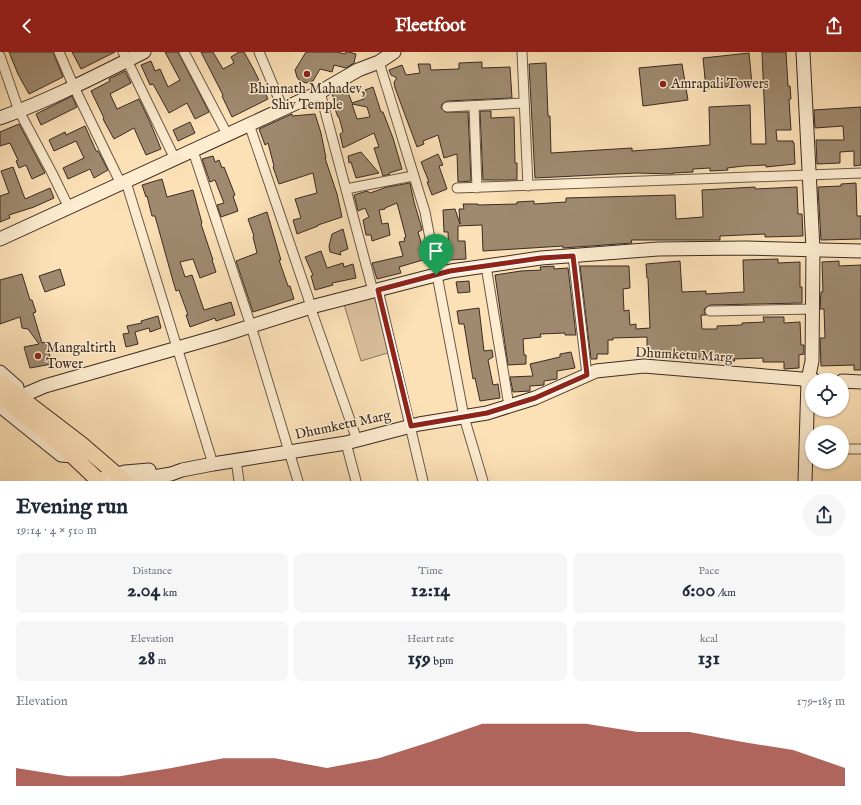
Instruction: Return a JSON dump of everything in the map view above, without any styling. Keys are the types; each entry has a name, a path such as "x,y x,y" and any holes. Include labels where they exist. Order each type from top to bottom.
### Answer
{"main road":[{"path":"0,382 63,439"},
{"path":"0,395 78,450 123,479"},
{"path":"78,450 96,479"}],"street":[{"path":"59,52 74,86 123,183 178,347 214,464"},
{"path":"0,118 74,86 125,56 144,52"},
{"path":"184,52 227,134"},
{"path":"259,52 282,109"},
{"path":"0,239 320,92 358,70 379,62 394,52"},
{"path":"522,52 528,186"},
{"path":"803,52 808,175 813,249 811,373"},
{"path":"0,56 19,111 69,208"},
{"path":"125,56 175,159"},
{"path":"379,62 412,176 425,212 464,417 483,481"},
{"path":"320,92 375,290 411,426 423,481"},
{"path":"446,107 524,104"},
{"path":"474,106 477,188"},
{"path":"249,124 306,290 352,441 356,481"},
{"path":"193,150 251,326 298,481"},
{"path":"458,188 861,173"},
{"path":"346,190 412,176"},
{"path":"26,394 45,386 311,307 450,271 541,258 658,249 813,249 861,251"},
{"path":"573,256 587,375"},
{"path":"486,266 509,406"},
{"path":"710,311 812,309"},
{"name":"Dhumketu Marg","path":"96,479 123,479 125,472 168,468 182,470 290,452 352,441 411,426 487,413 535,398 596,371 644,366 805,379"},
{"path":"0,372 74,431 78,450 61,455 0,406"},
{"path":"849,381 861,382"},
{"path":"849,449 861,449"},
{"path":"236,460 239,481"},
{"path":"805,481 807,469"}],"shaded area":[{"path":"375,293 391,352 361,361 343,301"}],"building":[{"path":"9,52 53,52 63,77 29,94 18,74"},
{"path":"72,52 115,52 81,69"},
{"path":"165,52 178,52 209,112 195,119 187,103 169,113 153,84 150,85 141,65 151,61 155,71 160,69 168,87 180,80"},
{"path":"201,52 213,52 223,69 234,63 231,57 239,52 244,52 268,99 232,117 222,96 223,95"},
{"path":"306,52 337,52 345,54 346,52 349,52 356,54 354,63 346,68 334,65 332,72 320,69 313,81 306,83 299,80 295,70"},
{"path":"762,52 786,52 788,86 790,86 791,99 789,99 791,130 776,130 777,141 793,141 795,164 766,167 766,165 744,166 727,168 728,170 710,171 710,168 693,169 693,172 673,174 636,173 535,178 529,64 546,63 551,153 632,148 632,151 710,145 709,107 750,105 751,144 766,144"},
{"path":"749,53 752,84 706,89 703,58"},
{"path":"482,62 482,68 510,67 512,98 447,101 442,104 441,108 445,112 468,112 471,181 458,182 457,154 444,158 438,135 423,141 424,144 417,147 395,88 394,82 397,78 391,75 389,70 402,65 406,75 420,73 418,64 430,64 431,70 459,69 459,63"},
{"name":"Amrapali Towers","path":"682,64 688,100 643,106 639,68"},
{"path":"125,71 131,83 110,94 117,109 139,99 161,149 146,155 134,128 114,139 103,119 104,118 91,91 110,81 109,79"},
{"path":"373,87 381,112 383,112 393,138 402,169 383,176 374,148 379,147 374,133 343,148 340,134 343,132 335,109 338,109 332,94 348,92 352,103 364,99 362,93 366,92 365,90","holes":["352,104 367,107 370,117 357,119"]},
{"path":"72,96 77,107 41,125 36,114"},
{"path":"861,107 861,165 854,166 854,151 840,152 840,163 817,164 816,140 844,140 843,126 815,128 814,110"},
{"path":"480,111 491,111 491,118 514,117 517,180 483,180"},
{"path":"292,114 292,116 315,114 321,133 325,158 337,194 342,217 297,234 293,220 301,218 295,199 317,193 313,173 279,184 273,167 268,143 265,145 259,129"},
{"path":"190,122 195,133 178,141 173,130"},
{"path":"19,124 45,173 32,179 26,165 19,168 16,161 18,160 10,143 0,146 0,132"},
{"path":"85,126 96,151 98,151 108,170 94,178 90,169 68,179 63,168 84,158 76,141 54,151 49,140 65,132 66,135"},
{"path":"361,152 379,173 356,178 351,162 349,163 348,156"},
{"path":"438,154 443,165 439,166 447,189 432,195 427,182 429,182 421,162"},
{"path":"213,156 215,162 219,160 222,168 224,167 235,195 233,196 238,211 221,217 217,205 224,203 215,180 210,182 202,159"},
{"path":"13,167 25,199 50,188 54,198 34,207 9,215 10,218 0,222 0,196 9,193 1,171"},
{"path":"162,179 167,197 193,190 202,223 201,224 216,272 200,278 193,259 180,262 185,277 192,275 204,310 231,302 235,315 216,321 215,318 190,327 186,315 188,315 179,290 176,291 155,216 152,216 147,196 146,197 142,185"},
{"path":"410,183 422,229 418,232 426,259 399,267 401,273 377,279 372,263 403,256 399,242 405,241 404,238 406,237 397,203 385,209 379,210 382,224 388,223 390,235 372,241 371,235 366,235 363,220 369,217 365,208 358,211 354,195 367,191 370,193 387,187"},
{"path":"856,183 857,216 861,216 861,239 821,240 818,187 841,186 841,184"},
{"path":"755,187 755,189 797,187 798,214 802,214 803,236 765,237 765,234 720,236 720,240 631,240 632,243 563,248 563,246 483,251 482,225 458,226 458,241 465,241 466,259 449,260 448,232 444,232 443,210 455,209 460,224 459,209 464,209 463,204 517,204 517,202 534,201 534,204 566,202 566,198 675,195 676,219 703,217 702,190"},
{"path":"267,212 281,260 279,260 294,299 253,312 236,261 257,253 254,236 248,219"},
{"path":"343,229 348,249 340,252 341,255 330,252 329,246 332,234"},
{"path":"321,251 327,268 343,263 344,267 353,264 356,278 332,283 333,285 315,290 311,276 313,275 305,257"},
{"path":"778,259 778,263 800,262 800,287 802,287 802,303 710,305 705,308 704,312 706,315 701,315 702,329 717,329 717,326 764,322 763,317 784,317 784,323 800,322 801,345 804,345 804,354 799,355 799,368 784,369 784,362 763,362 763,358 734,359 735,361 718,362 718,359 669,359 669,354 647,355 647,337 613,338 613,340 608,340 608,354 597,354 597,359 591,359 580,266 629,266 630,288 623,289 624,311 629,310 630,325 636,324 636,329 650,328 646,264 680,261 682,292 706,291 706,294 744,292 743,260"},
{"path":"839,261 839,266 861,265 861,370 854,370 854,365 821,366 820,338 825,338 824,309 820,309 821,292 823,292 822,262"},
{"path":"554,266 554,269 568,268 576,335 565,335 565,333 540,334 541,337 523,339 526,364 508,365 495,275 541,270 540,267"},
{"path":"60,269 65,285 45,292 39,276"},
{"path":"22,274 30,300 32,300 36,312 33,313 42,343 46,342 52,364 30,368 24,347 39,344 28,329 22,328 20,317 0,324 0,280"},
{"path":"469,281 470,292 458,293 456,282"},
{"path":"479,308 484,351 492,350 493,357 488,360 493,385 498,384 500,398 480,401 475,378 473,379 464,324 459,324 457,311"},
{"path":"158,316 161,328 150,332 149,328 135,332 138,344 126,347 123,334 129,333 127,326 142,323 141,321"},
{"path":"571,352 575,368 557,371 557,379 544,381 544,385 530,386 530,391 513,392 510,377 533,376 530,364 560,357 560,354"}],"place":[{"name":"Bhimnath Mahadev, Shiv Temple","path":"307,74"},
{"name":"Amrapali Towers","path":"663,84"},
{"name":"Mangaltirth Tower","path":"38,356"}],"route":[{"path":"573,256 587,375 535,398 487,413 411,426 378,290 436,275 450,271 541,258 573,256"}]}
